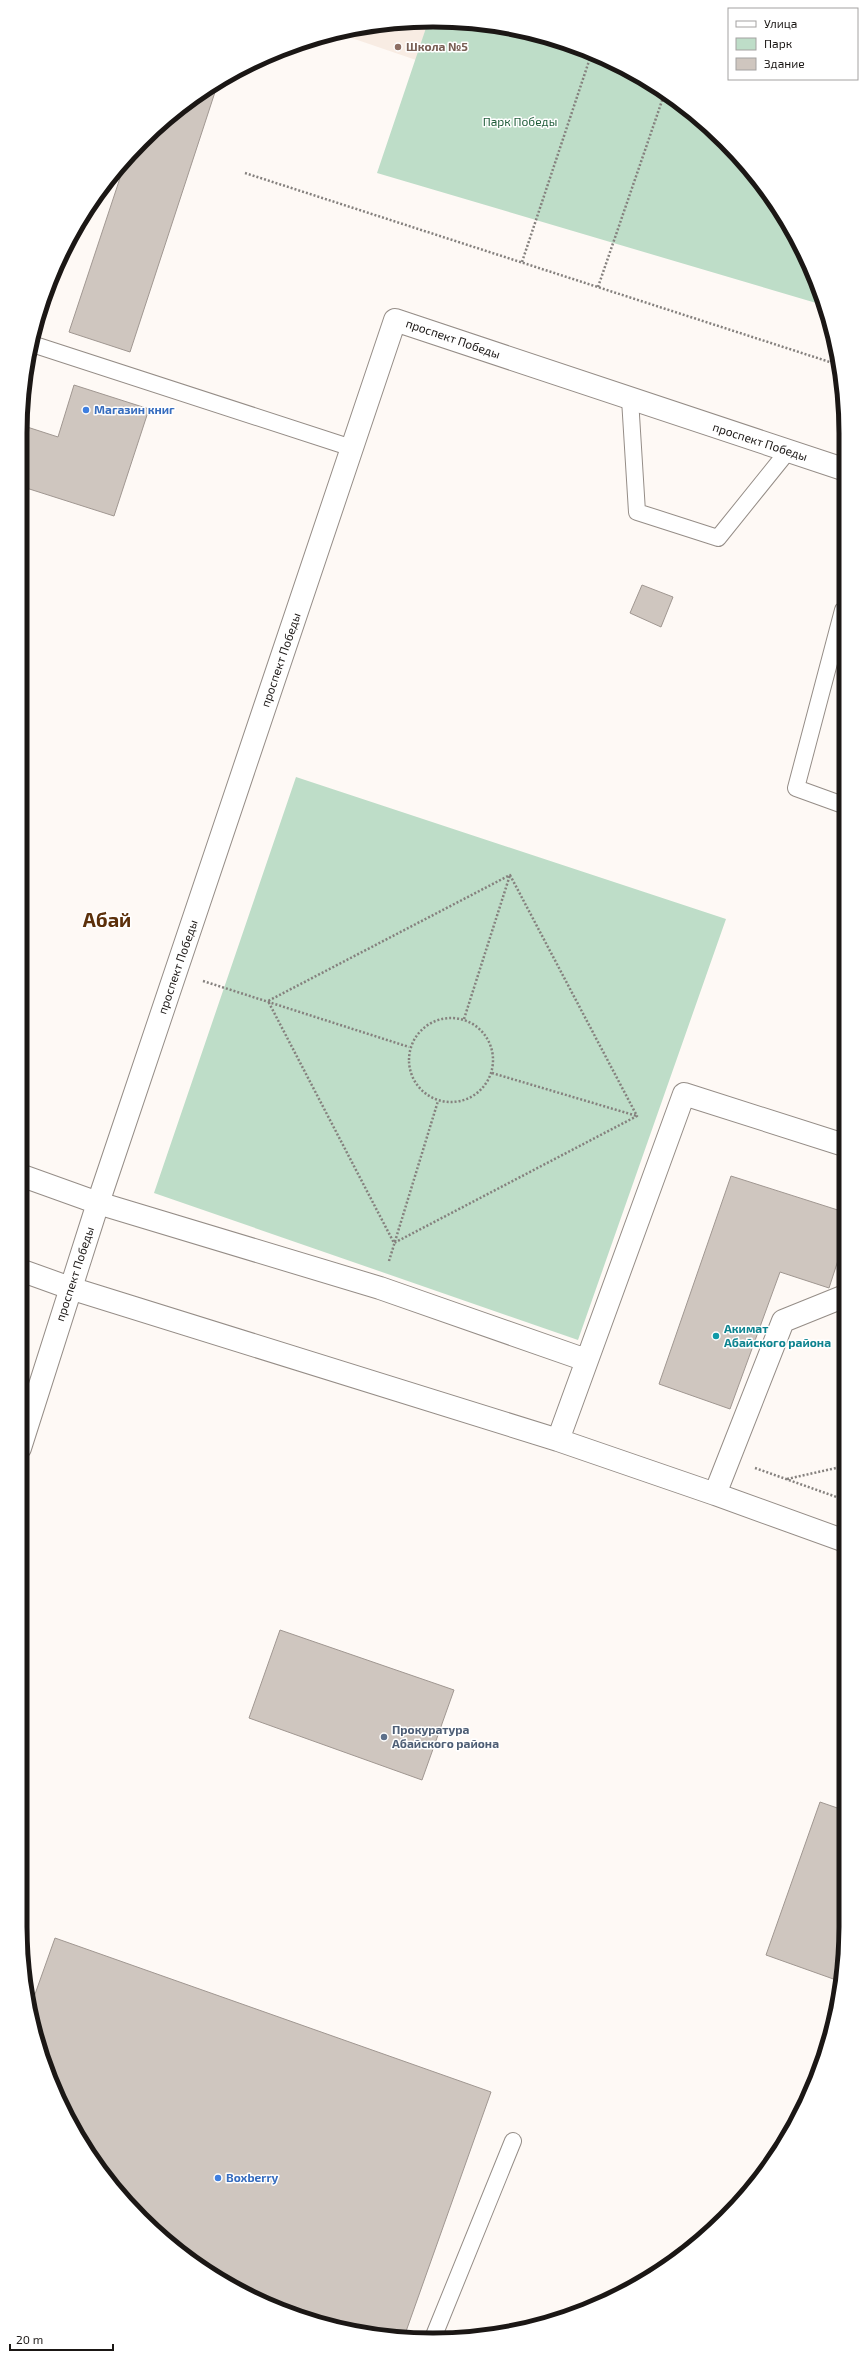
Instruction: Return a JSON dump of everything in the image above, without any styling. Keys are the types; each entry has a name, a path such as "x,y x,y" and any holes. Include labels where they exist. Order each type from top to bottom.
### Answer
{"street":[{"name":"проспект Победы","path":"27,1426 98,1203 395,320 839,468"},
{"path":"558,1440 684,1094 839,1143"},
{"path":"27,1178 98,1203 380,1288 586,1360"},
{"path":"27,1273 70,1288 558,1440 839,1539"},
{"path":"714,1494 784,1321 839,1298"}],"lane":[{"path":"37,346 352,448"},
{"path":"630,399 637,512 718,538 788,451"},
{"path":"839,625 796,788 839,804"},
{"path":"435,2333 512,2141"}],"path":[{"path":"522,262 590,59"},
{"path":"598,287 663,98"},
{"path":"245,173 833,363"},
{"path":"268,1001 510,874"},
{"path":"464,1019 510,874"},
{"path":"510,874 637,1116"},
{"path":"176,973 409,1047"},
{"path":"268,1001 394,1243"},
{"path":"441,1018 464,1019 483,1031 493,1051 492,1073 480,1092 467,1099 460,1102 438,1101 419,1089 408,1069 409,1047 421,1028 441,1018"},
{"path":"492,1073 637,1116"},
{"path":"380,1288 438,1101"},
{"path":"394,1243 637,1116"},
{"path":"729,1458 839,1498"},
{"path":"786,1479 839,1467"}],"shaded area":[{"name":"Школа №5","path":"426,27 416,60 347,37 380,30"}],"green space":[{"name":"Парк Победы","path":"426,27 486,30 538,41 588,58 636,81 659,95 701,128 738,165 771,207 797,253 817,303 377,173"},
{"path":"296,777 726,919 578,1340 154,1193"}],"building":[{"path":"216,90 130,352 69,332 122,173 165,128"},
{"path":"74,385 149,409 114,516 27,488 27,427 58,437"},
{"path":"642,585 673,597 661,627 630,613"},
{"name":"Акимат Абайского района","path":"731,1176 839,1210 839,1257 829,1288 780,1272 730,1409 659,1384"},
{"path":"280,1630 454,1690 422,1780 249,1718"},
{"path":"820,1802 839,1809 839,1927 836,1980 766,1955"},
{"path":"55,1938 491,2092 406,2332 380,2330 328,2319 278,2302 253,2291 207,2265 165,2232 128,2195 95,2153 81,2130 69,2107 49,2058 41,2032 34,1998"}],"place":[{"name":"Школа №5","path":"398,47"},
{"name":"Магазин книг","path":"86,410"},
{"name":"Акимат Абайского района","path":"716,1336"},
{"name":"Прокуратура Абайского района","path":"384,1737"},
{"name":"Boxberry","path":"218,2178"}],"district":[{"name":"Абай","path":"107,920"}]}
